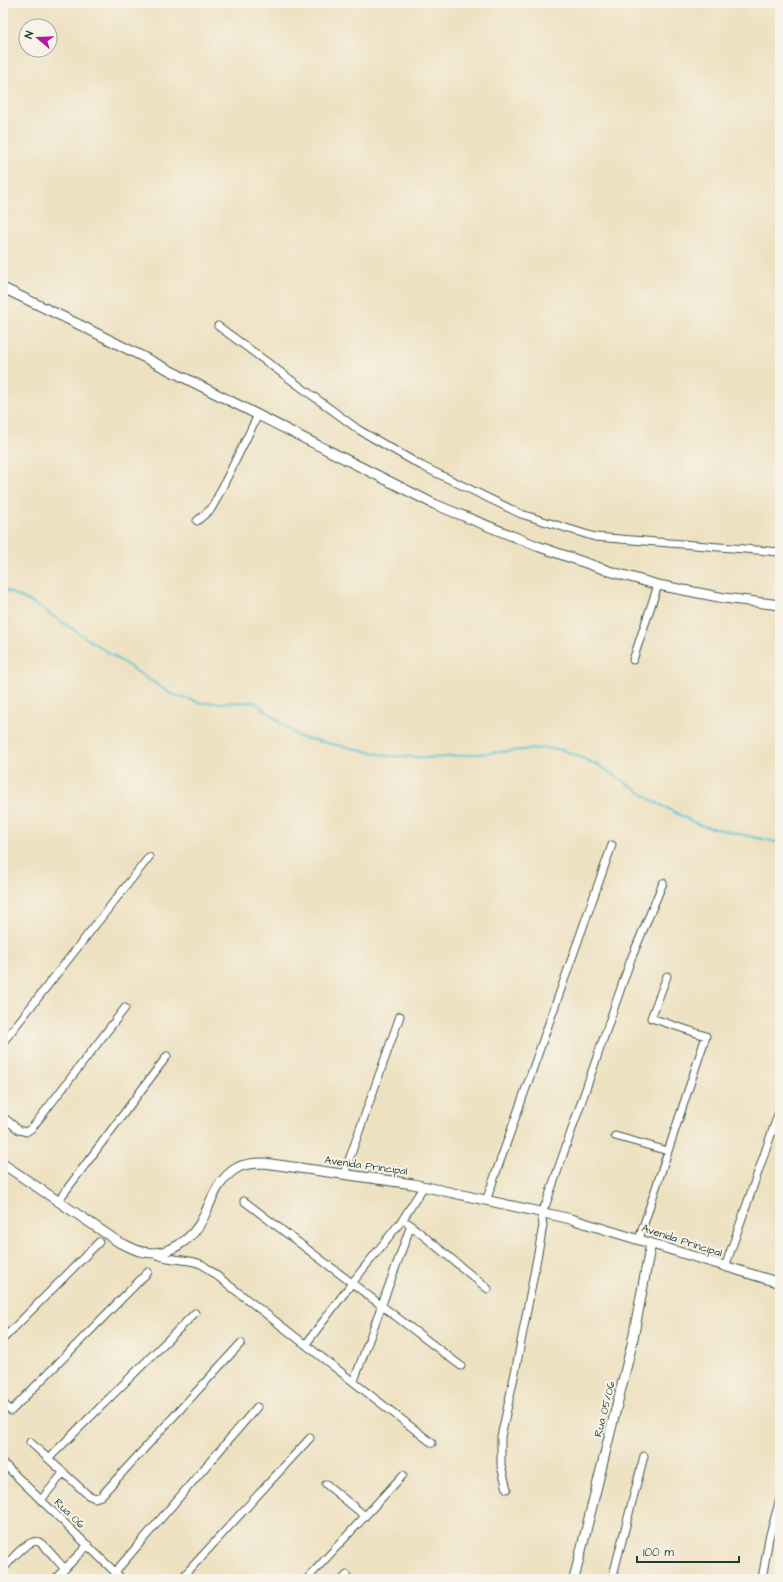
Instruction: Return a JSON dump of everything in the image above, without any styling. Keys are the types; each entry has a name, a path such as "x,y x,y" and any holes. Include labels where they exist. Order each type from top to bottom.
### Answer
{"street":[{"path":"3,288 82,326 434,504 537,546 609,571 658,585 724,598 780,605"},
{"path":"218,326 359,430 422,466 521,514 595,537 780,552"},
{"path":"197,521 211,509 258,415"},
{"path":"633,660 658,585"},
{"path":"486,1201 612,845"},
{"path":"3,1042 149,858"},
{"path":"506,1489 501,1466 501,1437 541,1237 543,1225 541,1212 546,1204 631,959 663,883"},
{"path":"639,1239 706,1036 651,1018 667,976"},
{"path":"3,1117 19,1130 26,1132 32,1128 125,1008"},
{"path":"344,1174 400,1016"},
{"path":"58,1201 167,1056"},
{"path":"725,1267 780,1109"},
{"path":"615,1136 668,1151"},
{"name":"Avenida Principal","path":"3,1164 120,1243 140,1251 153,1253 164,1252 174,1248 189,1237 198,1227 218,1187 237,1168 264,1163 424,1186 541,1212 571,1219 639,1239 780,1283"},
{"path":"306,1344 403,1219 424,1186"},
{"path":"244,1201 461,1366"},
{"path":"403,1219 488,1289"},
{"path":"354,1381 411,1226"},
{"path":"3,1339 99,1242"},
{"name":"Rua 05/06","path":"574,1579 632,1344 651,1243"},
{"path":"153,1253 161,1258 197,1262 203,1265 432,1442"},
{"path":"3,1402 11,1410 148,1272"},
{"path":"49,1458 195,1313"},
{"path":"30,1442 88,1495 95,1498 101,1496 241,1343"},
{"path":"115,1572 257,1407"},
{"path":"181,1579 310,1438"},
{"path":"612,1579 644,1456"},
{"name":"Rua 06","path":"3,1463 122,1579"},
{"path":"41,1500 64,1472"},
{"path":"307,1579 404,1475"},
{"path":"326,1484 365,1516"},
{"path":"762,1579 769,1538 780,1499"},
{"path":"3,1569 27,1544 33,1541 40,1542 65,1569"},
{"path":"55,1579 88,1546"}],"waterway":[{"path":"3,589 33,603 171,694 202,703 255,702 299,737 389,756 434,758 544,748 563,750 600,766 655,802 699,825 780,843"}]}
